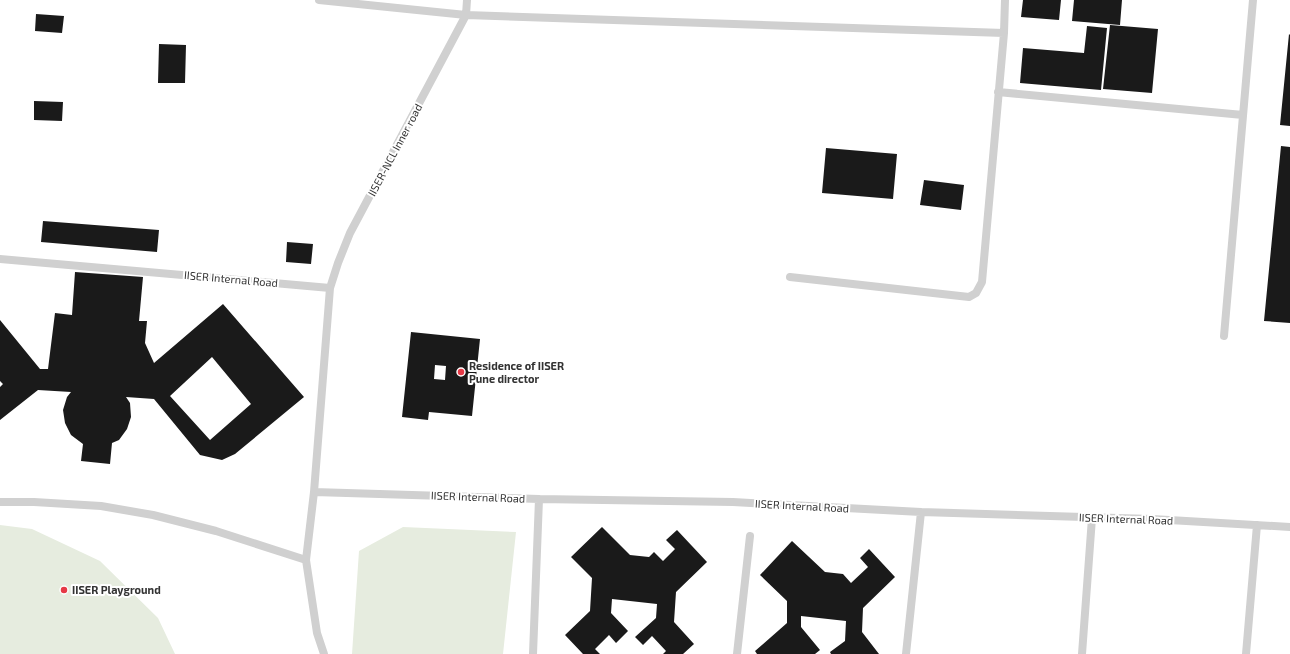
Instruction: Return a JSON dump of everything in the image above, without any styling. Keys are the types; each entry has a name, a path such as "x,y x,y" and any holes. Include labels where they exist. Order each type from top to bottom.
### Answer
{"lane":[{"path":"319,0 466,15 1004,33"},
{"path":"466,15 468,0"},
{"path":"790,277 969,297 976,293 982,282 1004,33 1005,0"},
{"path":"1224,336 1253,0"},
{"name":"IISER-NCL Inner road","path":"330,288 350,234 466,15"},
{"path":"998,92 1243,115"},
{"name":"IISER Internal Road","path":"0,259 330,288"},
{"path":"324,654 317,633 306,560 314,492 330,288"},
{"name":"IISER Internal Road","path":"314,492 539,499 733,502 921,512 1290,527"},
{"path":"533,654 539,499"},
{"path":"0,502 34,502 101,506 153,515 216,531 306,560"},
{"path":"906,654 921,512"},
{"path":"1082,654 1092,518"},
{"path":"1246,654 1257,525"},
{"path":"737,654 750,536"}],"shaded area":[{"name":"IISER Playground","path":"0,525 32,529 100,561 158,618 175,654 0,654"},
{"path":"403,527 516,532 503,654 352,654 359,551"}],"building":[{"path":"1023,0 1061,0 1059,20 1021,17"},
{"path":"1074,0 1122,0 1120,25 1072,21"},
{"path":"36,14 64,16 62,33 35,31"},
{"path":"1110,25 1158,29 1152,93 1103,89"},
{"path":"1087,26 1107,28 1101,90 1020,83 1023,48 1084,53"},
{"path":"1289,34 1290,35 1290,126 1280,125"},
{"path":"159,44 186,45 185,83 158,83"},
{"path":"34,101 63,102 62,121 34,120"},
{"path":"1281,146 1290,147 1290,323 1264,321"},
{"path":"826,148 897,154 893,199 822,193"},
{"path":"924,180 964,185 961,210 920,205"},
{"path":"43,221 159,230 157,252 41,242"},
{"path":"287,242 313,244 311,264 286,262"},
{"path":"75,272 143,277 139,321 147,321 145,343 154,363 223,304 304,397 235,454 222,460 200,455 154,399 126,397 130,403 131,417 127,429 119,440 112,443 110,464 81,461 83,444 71,435 65,423 63,410 67,397 71,392 38,390 0,420 0,387 3,384 0,381 0,320 40,369 48,369 55,313 72,315","holes":["212,357 251,404 210,440 170,396"]},
{"name":"Residence of IISER Pune director","path":"411,332 480,339 472,416 429,412 428,420 402,417","holes":["435,365 446,366 445,380 434,379"]},
{"path":"602,527 630,555 649,557 654,552 663,561 675,549 666,540 677,530 707,562 676,592 674,622 694,644 683,654 663,654 666,651 652,636 643,645 635,637 656,618 657,604 612,599 611,613 628,631 616,643 609,635 595,649 600,654 583,654 565,635 590,611 592,578 571,557"},
{"path":"792,541 825,572 843,574 851,583 868,567 860,558 869,549 895,577 863,608 862,632 879,654 831,654 830,652 845,641 846,621 801,616 801,627 820,650 815,654 757,654 755,651 787,623 787,601 760,575"}],"place":[{"name":"Residence of IISER Pune director","path":"461,372"},
{"name":"IISER Playground","path":"64,590"}]}
